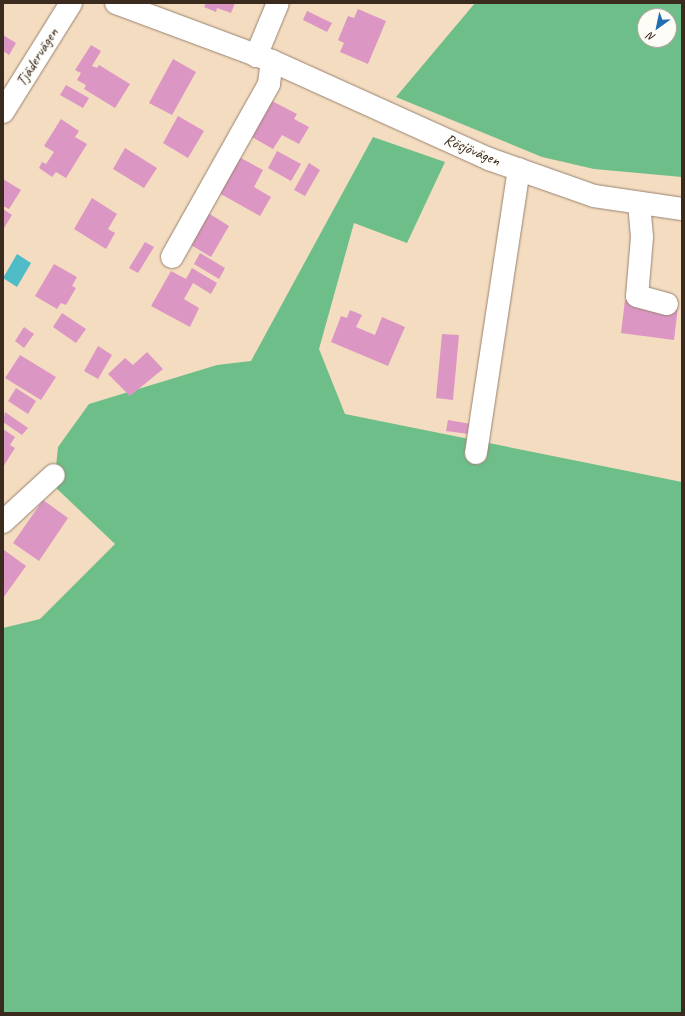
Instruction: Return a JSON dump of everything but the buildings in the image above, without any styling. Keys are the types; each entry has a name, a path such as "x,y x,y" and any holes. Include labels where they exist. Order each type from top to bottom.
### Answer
{"street":[{"name":"Tjädervägen","path":"3,112 71,3"},
{"name":"Rösjövägen","path":"116,3 264,58 489,159 594,196 682,209"},
{"path":"172,257 269,84 264,58 278,3"},
{"path":"476,453 519,169"},
{"path":"639,203 642,237 637,296 667,304"},
{"path":"3,522 54,475"}],"green space":[{"path":"475,3 682,3 682,177 594,169 542,157 396,97"},
{"path":"373,137 445,162 407,243 354,223 319,349 345,414 682,482 682,1013 3,1013 3,628 40,619 115,544 54,486 58,447 89,404 217,365 251,361"}],"water":[{"path":"17,254 31,263 17,287 3,278"}]}
